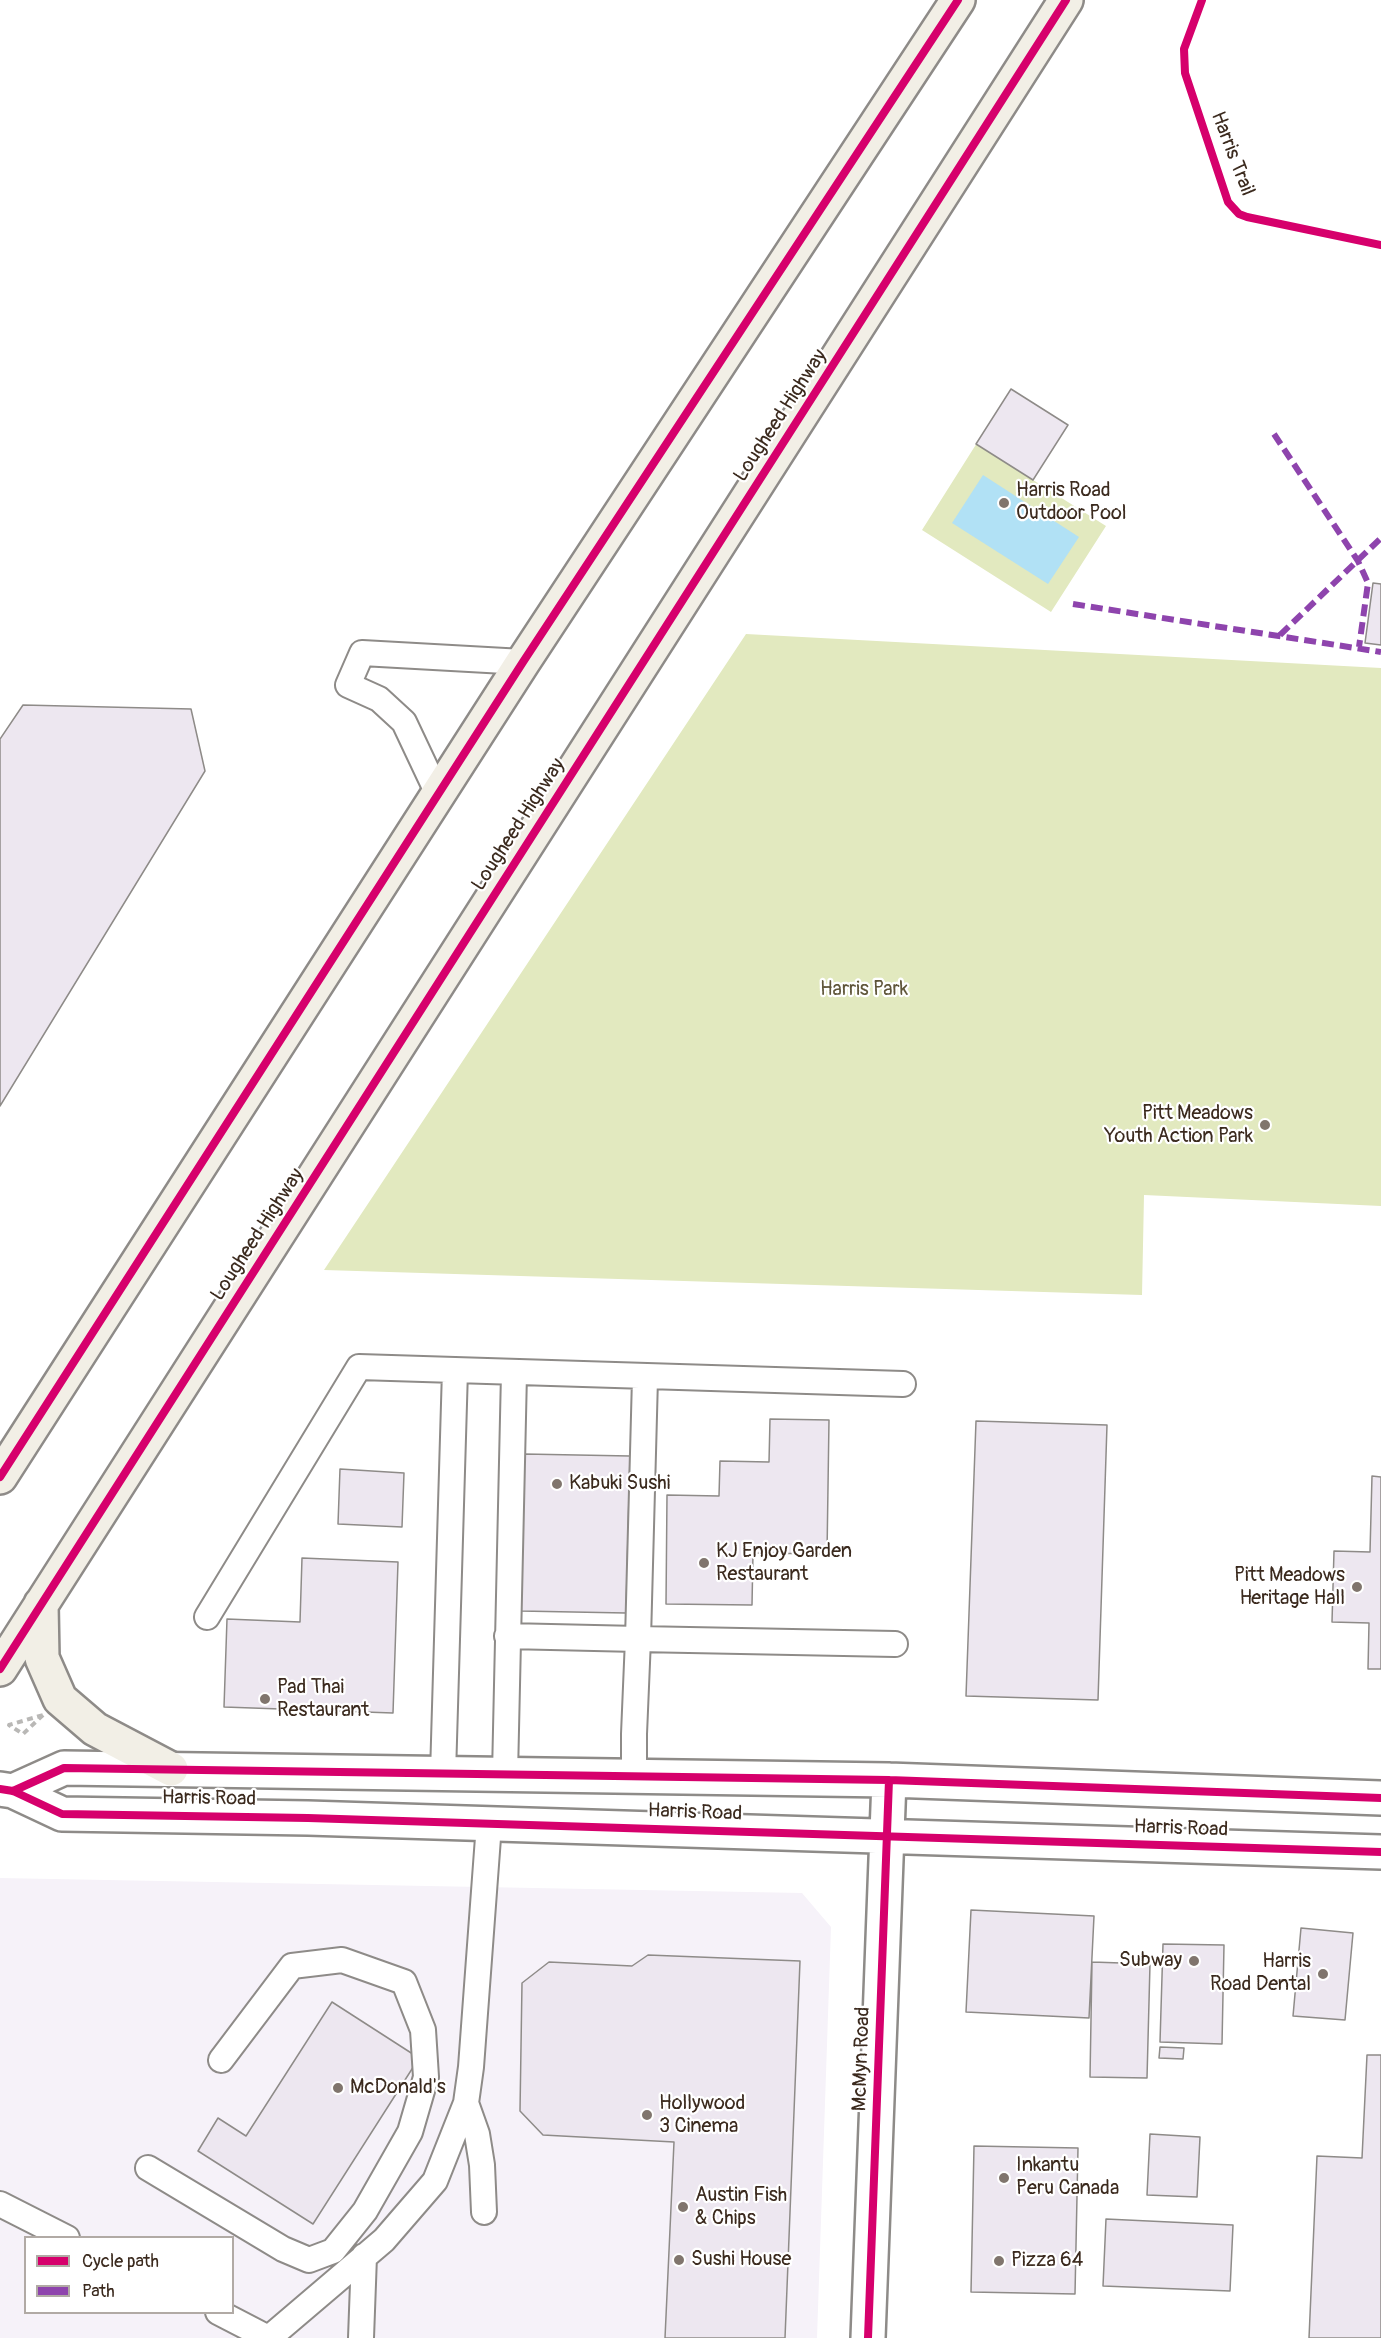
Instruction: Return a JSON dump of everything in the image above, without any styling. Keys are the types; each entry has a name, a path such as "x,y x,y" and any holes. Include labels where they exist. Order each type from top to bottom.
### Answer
{"highway":[{"path":"0,1477 523,662 958,0"},
{"name":"Lougheed Highway","path":"0,1669 1066,0"},
{"path":"41,1604 42,1658 60,1699 95,1729 171,1769"}],"main road":[{"name":"Harris Road","path":"7,1790 64,1768 888,1780 1381,1798"},
{"name":"McMyn Road","path":"868,2338 888,1780"},
{"name":"Harris Road","path":"7,1790 62,1814 489,1824 1381,1852"}],"lane":[{"path":"438,794 404,722 379,699 348,685 362,653 523,662"},
{"path":"207,1617 359,1367 514,1374 903,1384"},
{"path":"442,1774 454,1371"},
{"path":"505,1774 514,1374"},
{"path":"634,1777 645,1378"},
{"path":"507,1636 895,1644"},
{"path":"220,2314 269,2338 384,2240 435,2181 466,2103 471,2067 489,1824"},
{"path":"148,2168 283,2250 309,2260 333,2251 365,2211 410,2132 426,2077 423,2030 404,1982 342,1960 292,1966 221,2060"},
{"path":"466,2103 477,2134 481,2155 484,2212"},
{"path":"0,2204 63,2236"},
{"path":"361,2338 364,2256"}],"path":[{"path":"44,1715 30,1728 23,1734 9,1725 44,1715"}],"shaded area":[{"path":"0,1878 802,1893 831,1927 817,2338 0,2338"}],"green space":[{"name":"Harris Road Outdoor Pool","path":"1011,389 1068,425 1033,480 1106,526 1051,612 922,530"},
{"name":"Harris Park","path":"746,634 1381,668 1381,1206 1144,1195 1142,1295 324,1270"}],"water":[{"path":"983,475 1079,537 1048,584 952,523"}],"building":[{"path":"1011,389 1068,425 1033,480 976,444"},
{"path":"1373,583 1381,584 1381,645 1365,643"},
{"path":"23,705 191,709 205,771 0,1106 0,739"},
{"path":"770,1419 829,1420 827,1554 753,1553 752,1605 666,1604 667,1495 719,1496 720,1461 769,1462"},
{"path":"976,1421 1107,1425 1098,1700 966,1696"},
{"path":"524,1454 630,1456 626,1613 520,1611"},
{"path":"340,1469 404,1473 402,1527 338,1524"},
{"name":"Pitt Meadows Heritage Hall","path":"1372,1476 1381,1477 1381,1669 1368,1669 1369,1623 1332,1622 1334,1551 1370,1552"},
{"path":"302,1558 398,1562 393,1713 224,1707 227,1619 300,1622"},
{"path":"971,1910 1094,1916 1089,2018 966,2012"},
{"name":"Harris Road Dental","path":"1301,1928 1353,1933 1345,2020 1293,2016"},
{"path":"1163,1944 1224,1945 1222,2044 1160,2042"},
{"path":"648,1955 800,1961 785,2338 665,2338 674,2142 543,2135 520,2111 522,1983 549,1962 632,1966"},
{"path":"1092,1962 1150,1964 1147,2078 1090,2077"},
{"name":"McDonald's","path":"332,2002 419,2058 313,2224 198,2151 218,2118 246,2136"},
{"path":"1160,2047 1184,2048 1183,2059 1159,2058"},
{"path":"1367,2055 1381,2055 1381,2338 1309,2338 1317,2156 1362,2158"},
{"path":"1150,2134 1200,2137 1197,2197 1147,2195"},
{"path":"974,2146 1078,2148 1075,2294 971,2292"},
{"path":"1106,2219 1233,2225 1230,2291 1103,2286"}],"marked path":[{"path":"1274,434 1358,561 1368,583 1359,647"},
{"path":"1280,635 1381,538"},
{"path":"1073,604 1381,652"}],"cycle path":[{"path":"0,1477 523,662 958,0"},
{"path":"0,1669 1066,0"},
{"name":"Harris Trail","path":"1202,0 1184,49 1185,73 1228,202 1239,214 1247,217 1381,245"},
{"path":"13,1791 64,1768 889,1780 1381,1798"},
{"path":"868,2338 889,1780"},
{"path":"0,1789 13,1791 62,1814 308,1818 1381,1852"}],"place":[{"name":"Harris Road Outdoor Pool","path":"1004,503"},
{"name":"Pitt Meadows Youth Action Park","path":"1265,1125"},
{"name":"Kabuki Sushi","path":"557,1484"},
{"name":"KJ Enjoy Garden Restaurant","path":"704,1563"},
{"name":"Pitt Meadows Heritage Hall","path":"1357,1587"},
{"name":"Pad Thai Restaurant","path":"265,1699"},
{"name":"Subway","path":"1194,1961"},
{"name":"Harris Road Dental","path":"1323,1974"},
{"name":"McDonald's","path":"338,2088"},
{"name":"Hollywood 3 Cinema","path":"647,2115"},
{"name":"Inkantu Peru Canada","path":"1004,2178"},
{"name":"Austin Fish & Chips","path":"683,2207"},
{"name":"Sushi House","path":"679,2260"},
{"name":"Pizza 64","path":"999,2261"}]}
